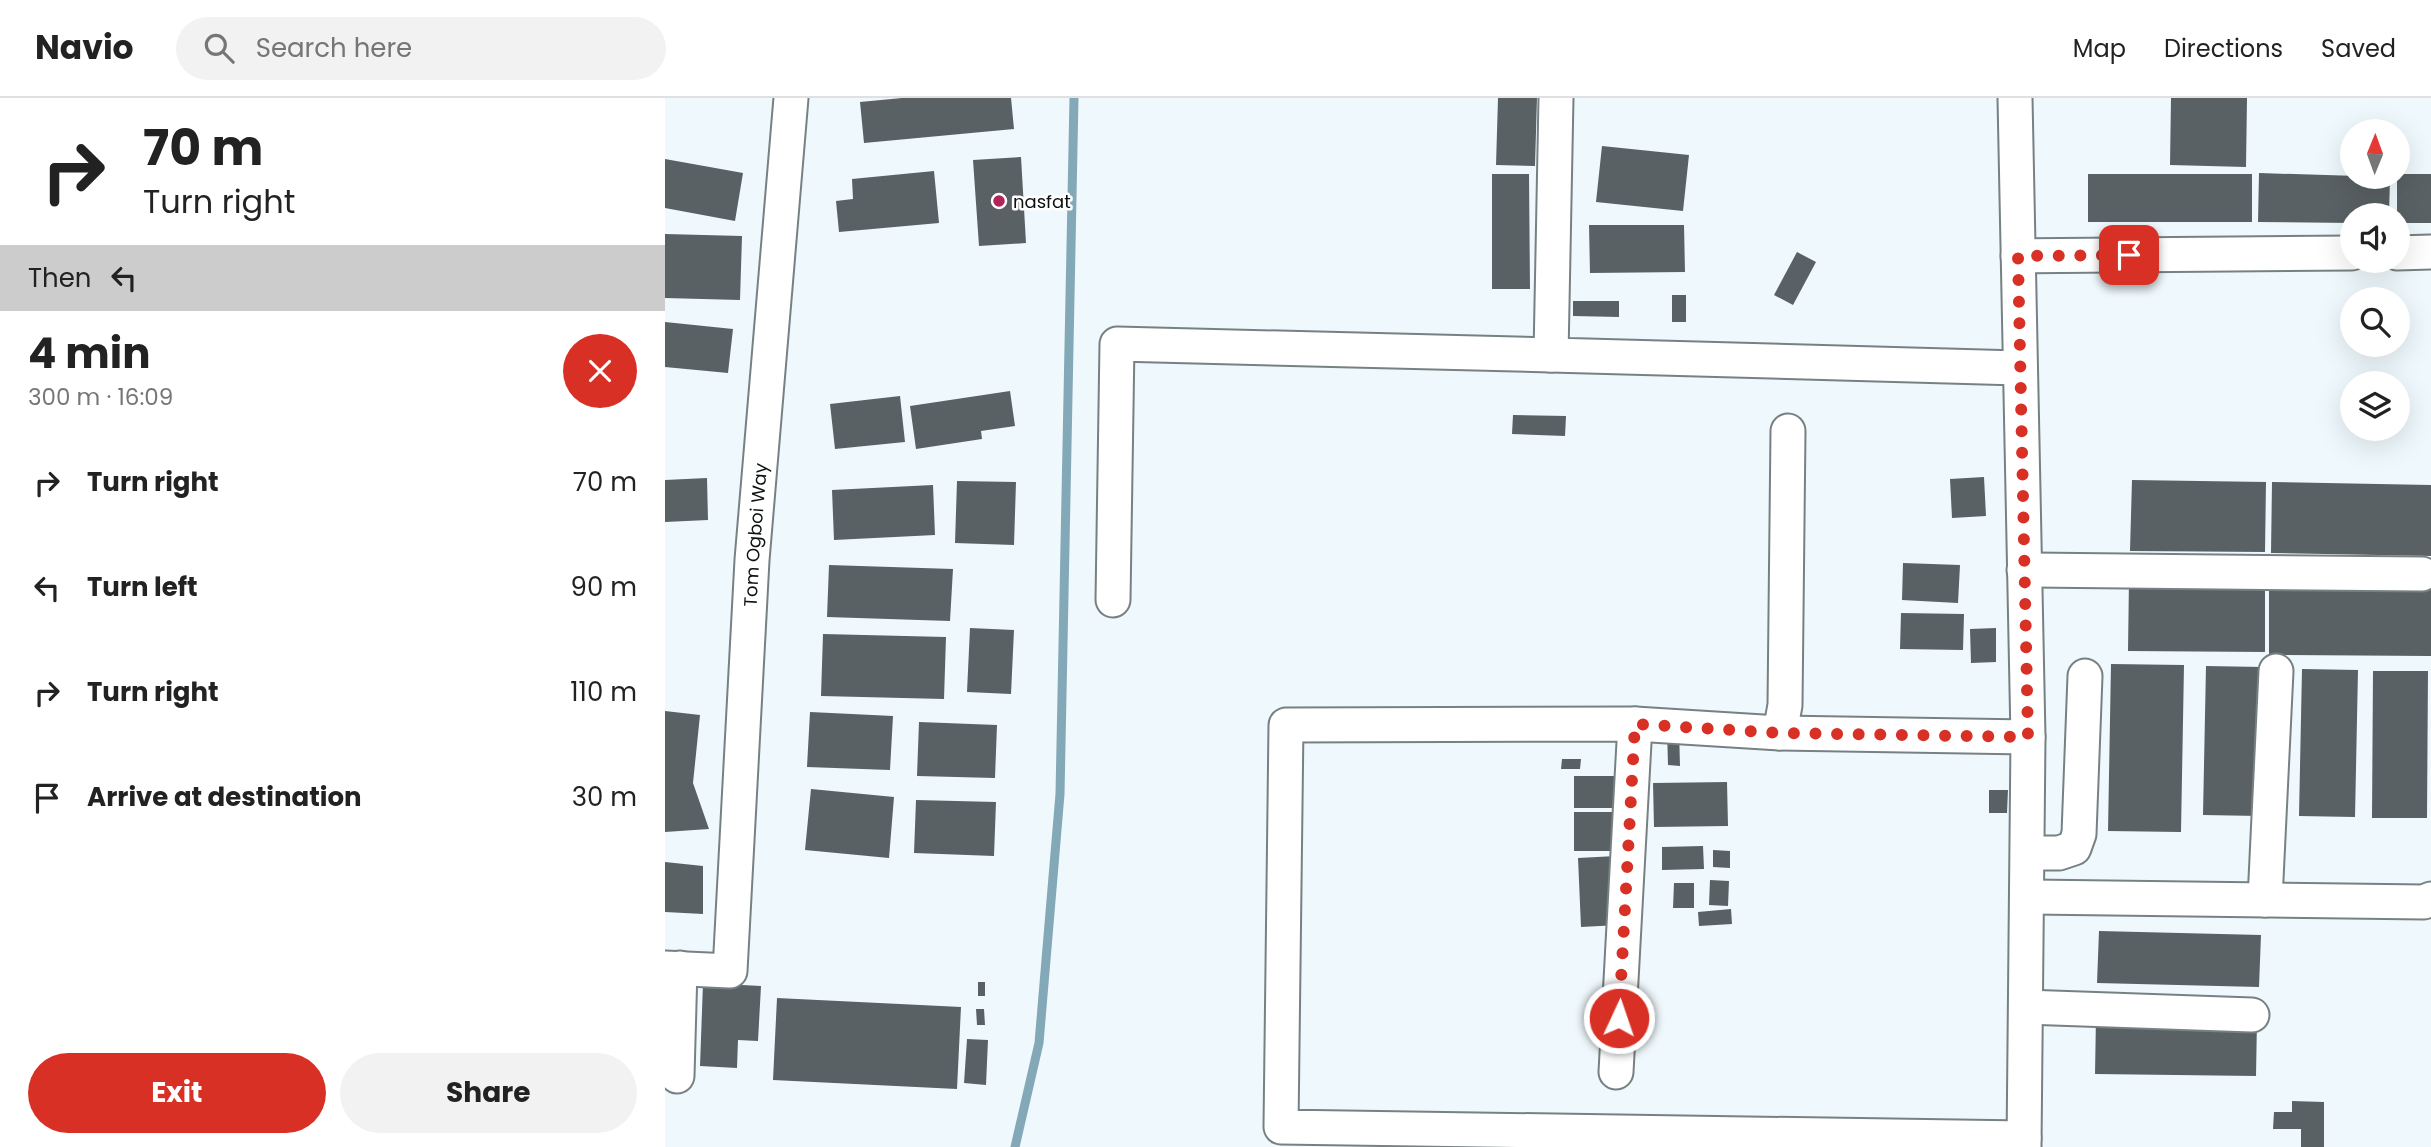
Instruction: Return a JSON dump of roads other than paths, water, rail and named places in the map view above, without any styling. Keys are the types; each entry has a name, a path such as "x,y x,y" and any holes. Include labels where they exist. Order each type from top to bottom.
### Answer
{"street":[{"name":"Tom Ogboi Way","path":"673,968 730,971 752,560 790,98"},
{"path":"1551,355 1556,98"},
{"path":"2015,98 2028,737 2029,853 2024,1142 1281,1127 1286,724 1635,724 1780,733 2028,737"},
{"path":"2410,253 2431,252"},
{"path":"2018,256 2340,253"},
{"path":"1112,600 1118,344 2019,368"},
{"path":"1780,733 1785,705 1787,430"},
{"path":"2024,570 2422,574"},
{"path":"2265,900 2276,671"},
{"path":"2029,853 2059,853 2074,848 2079,834 2085,676"},
{"path":"1616,1072 1635,724"},
{"path":"2028,897 2424,902 2431,899"},
{"path":"673,968 677,1076"},
{"path":"2026,1007 2252,1015"}],"waterway":[{"path":"1015,1147 1039,1043 1060,794 1074,98"}],"place":[{"name":"nasfat","path":"999,201"}]}
